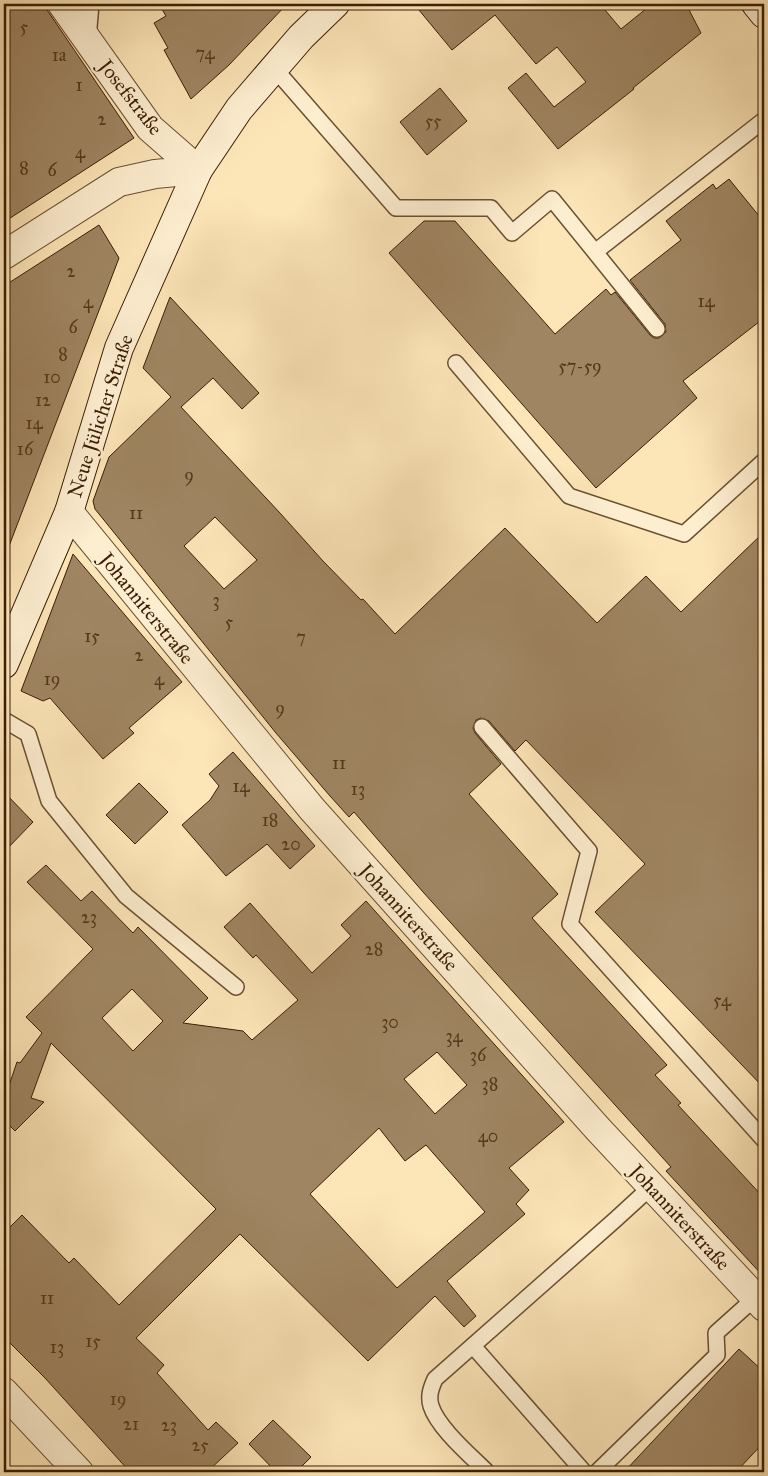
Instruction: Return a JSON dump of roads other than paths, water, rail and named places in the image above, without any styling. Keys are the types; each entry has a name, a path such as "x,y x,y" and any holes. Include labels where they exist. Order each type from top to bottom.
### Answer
{"street":[{"name":"Josefstraße","path":"62,4 150,128 198,170"},
{"name":"Neue Jülicher Straße","path":"4,664 69,512 119,348 198,170 240,109 301,37 335,4"},
{"path":"756,4 764,14"},
{"path":"4,255 119,182 155,174 198,170"},
{"name":"Johanniterstraße","path":"69,512 312,809 598,1129 760,1303"},
{"path":"4,1392 79,1472"}],"lane":[{"name":"Josefstraße","path":"88,41 91,4"},
{"path":"274,68 396,208 490,208 512,233 552,199 657,329"},
{"path":"595,252 764,120"},
{"path":"456,363 569,496 684,534 764,461"},
{"path":"4,720 28,734 49,802 126,896 236,987"},
{"path":"482,727 589,851 570,924 764,1140"},
{"path":"487,1472 436,1418 430,1404 430,1391 435,1379 652,1186"},
{"path":"597,1472 718,1355 716,1333 760,1303"},
{"path":"473,1346 584,1472"}]}
